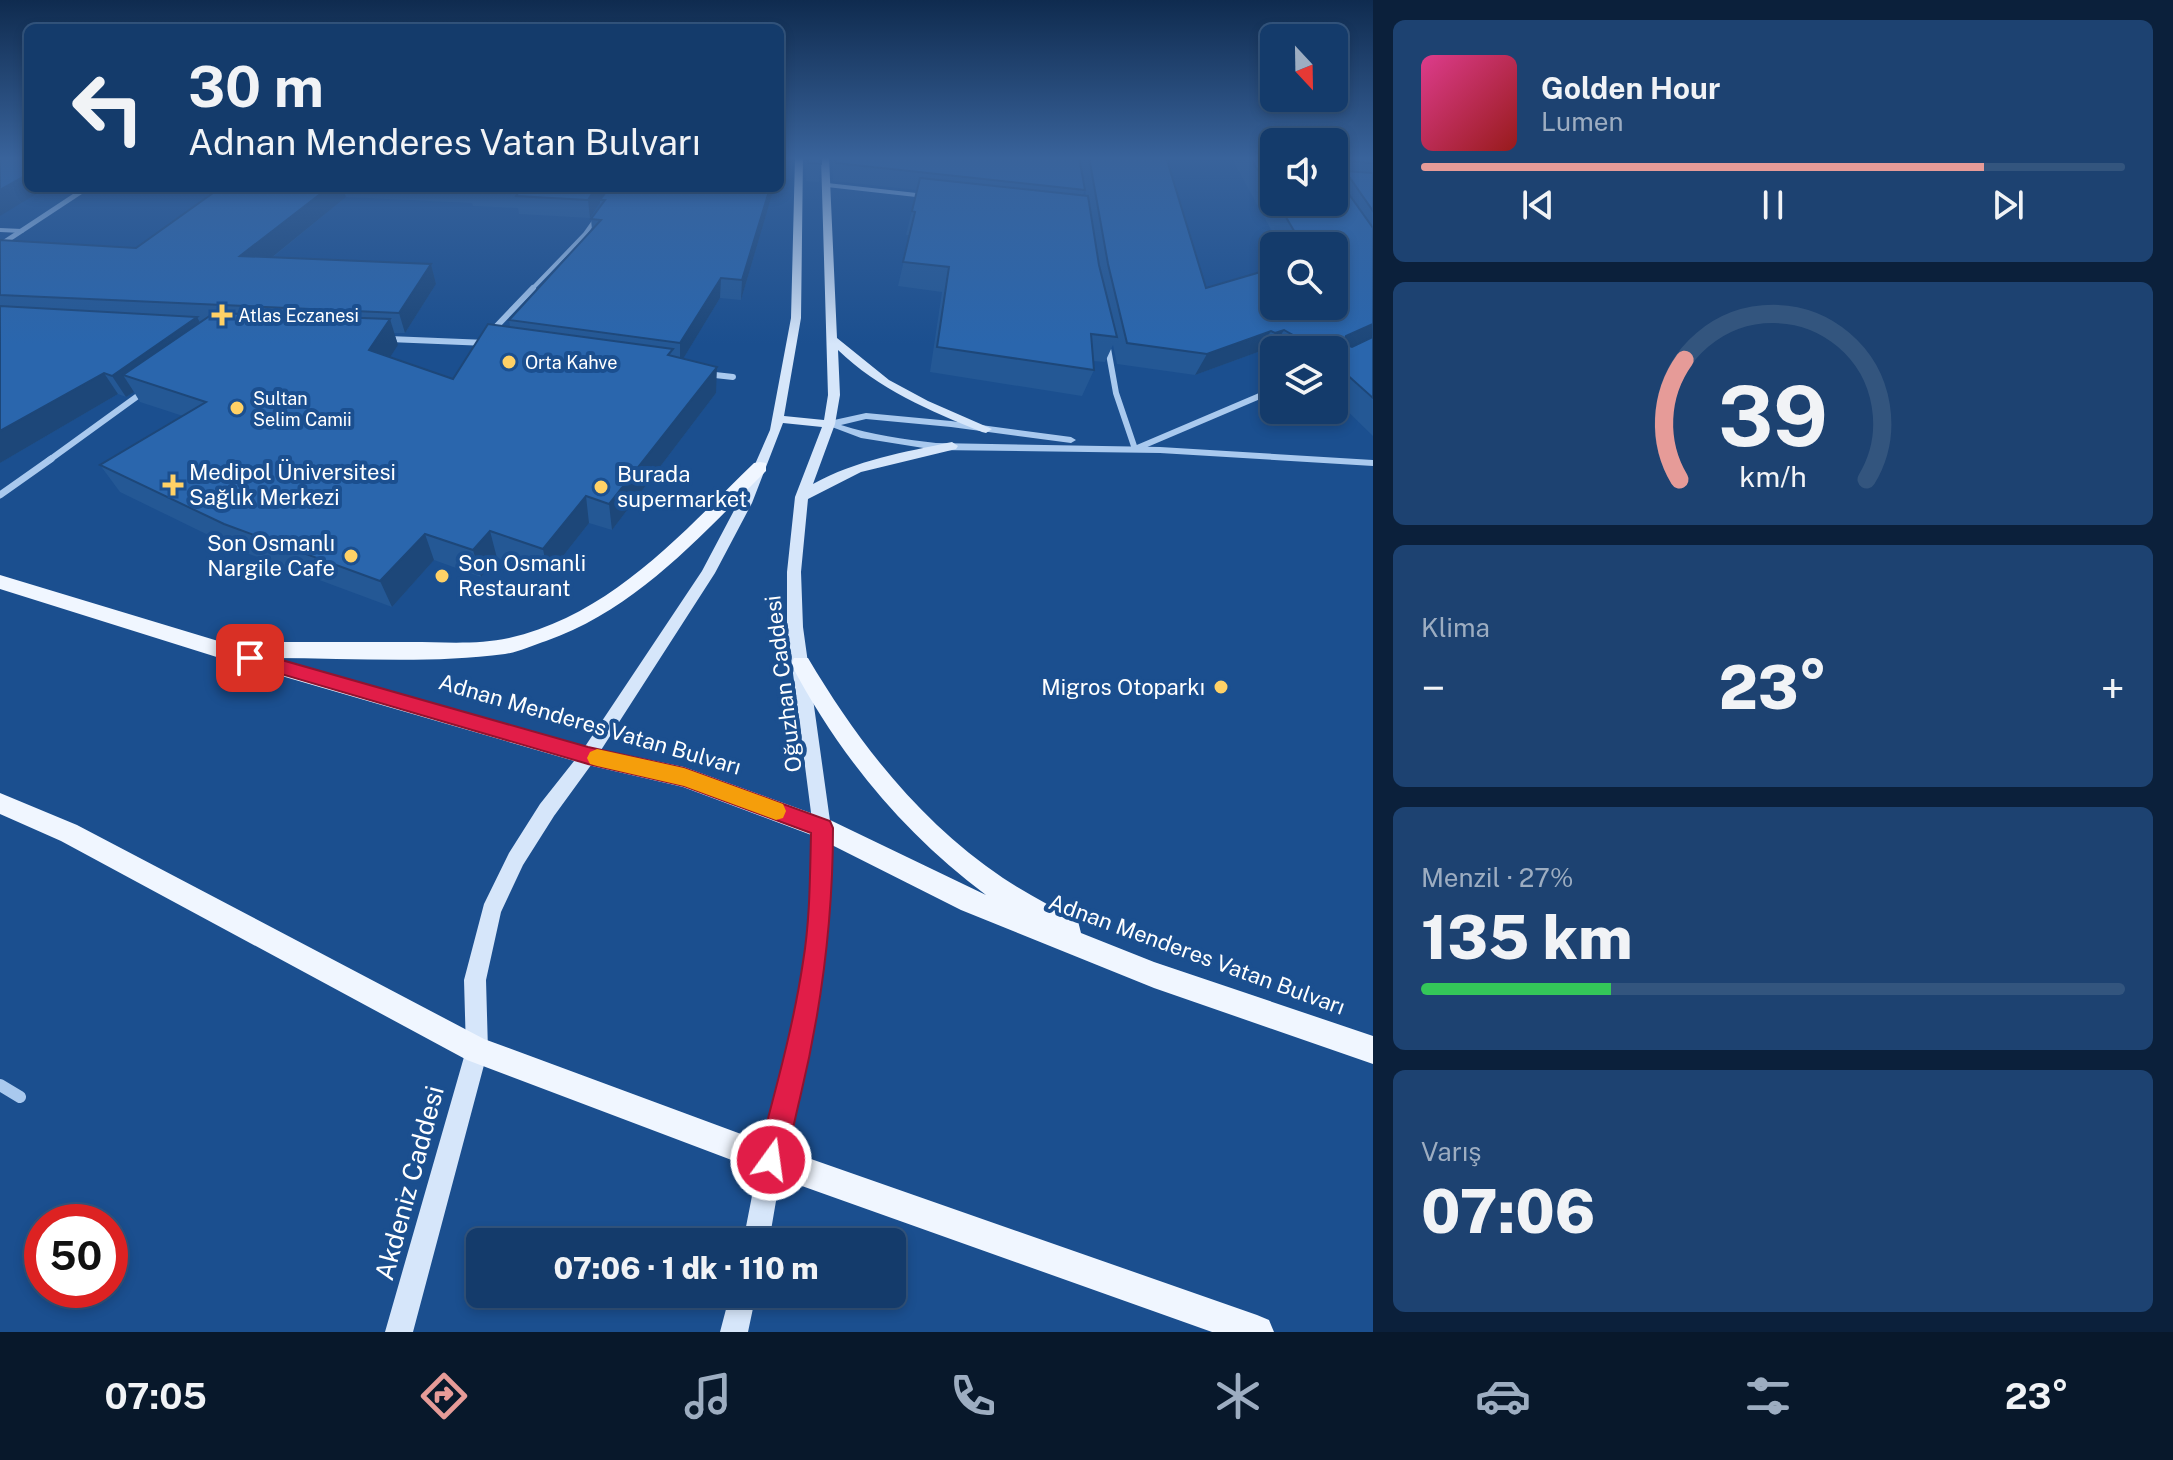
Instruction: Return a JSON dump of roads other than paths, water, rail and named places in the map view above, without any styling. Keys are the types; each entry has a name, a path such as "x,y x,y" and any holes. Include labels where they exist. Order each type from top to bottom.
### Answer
{"main road":[{"path":"588,756 708,573 745,503 780,419 796,318 797,219"},
{"name":"Oğuzhan Caddesi","path":"771,1160 815,963 821,895 822,828 795,627 794,572 802,497 829,424 834,395 828,219"},
{"path":"833,340 855,364 886,385 929,407 986,429"},
{"path":"780,419 829,424"},
{"path":"802,497 848,470 952,446"},
{"path":"223,651 451,650 508,646 555,630 609,603 654,571 760,467"},
{"name":"Adnan Menderes Vatan Bulvarı","path":"0,582 223,651 588,756 684,777 822,828 970,901 1128,964 1373,1050"},
{"path":"801,664 844,734 896,800 939,842 995,887 1128,964"},
{"name":"Akdeniz Caddesi","path":"399,1332 477,1050 475,980 491,911 516,859 547,810 588,756"},
{"path":"0,803 69,833 477,1050 771,1160 1039,1252 1257,1332"},
{"path":"759,1228 771,1160"},
{"path":"734,1332 740,1308"}],"street":[{"path":"0,246 40,219"},
{"path":"482,342 585,234 595,219"},
{"path":"0,230 22,231"},
{"path":"1105,333 1116,393 1135,449"},
{"path":"376,339 497,345"},
{"path":"701,373 733,377"},
{"path":"0,495 150,387"},
{"path":"829,424 866,416 1135,449 1260,396"},
{"path":"829,424 867,437 952,446 1135,449 1373,463"},
{"path":"0,1085 20,1097"}],"place":[{"name":"Atlas Eczanesi","path":"222,315"},
{"name":"Orta Kahve","path":"509,362"},
{"name":"Sultan Selim Camii","path":"237,408"},
{"name":"Medipol Üniversitesi Sağlık Merkezi","path":"173,485"},
{"name":"Burada supermarket","path":"601,487"},
{"name":"Son Osmanlı Nargile Cafe","path":"351,556"},
{"name":"Son Osmanli Restaurant","path":"442,576"},
{"name":"Migros Otoparkı","path":"1221,687"}]}
